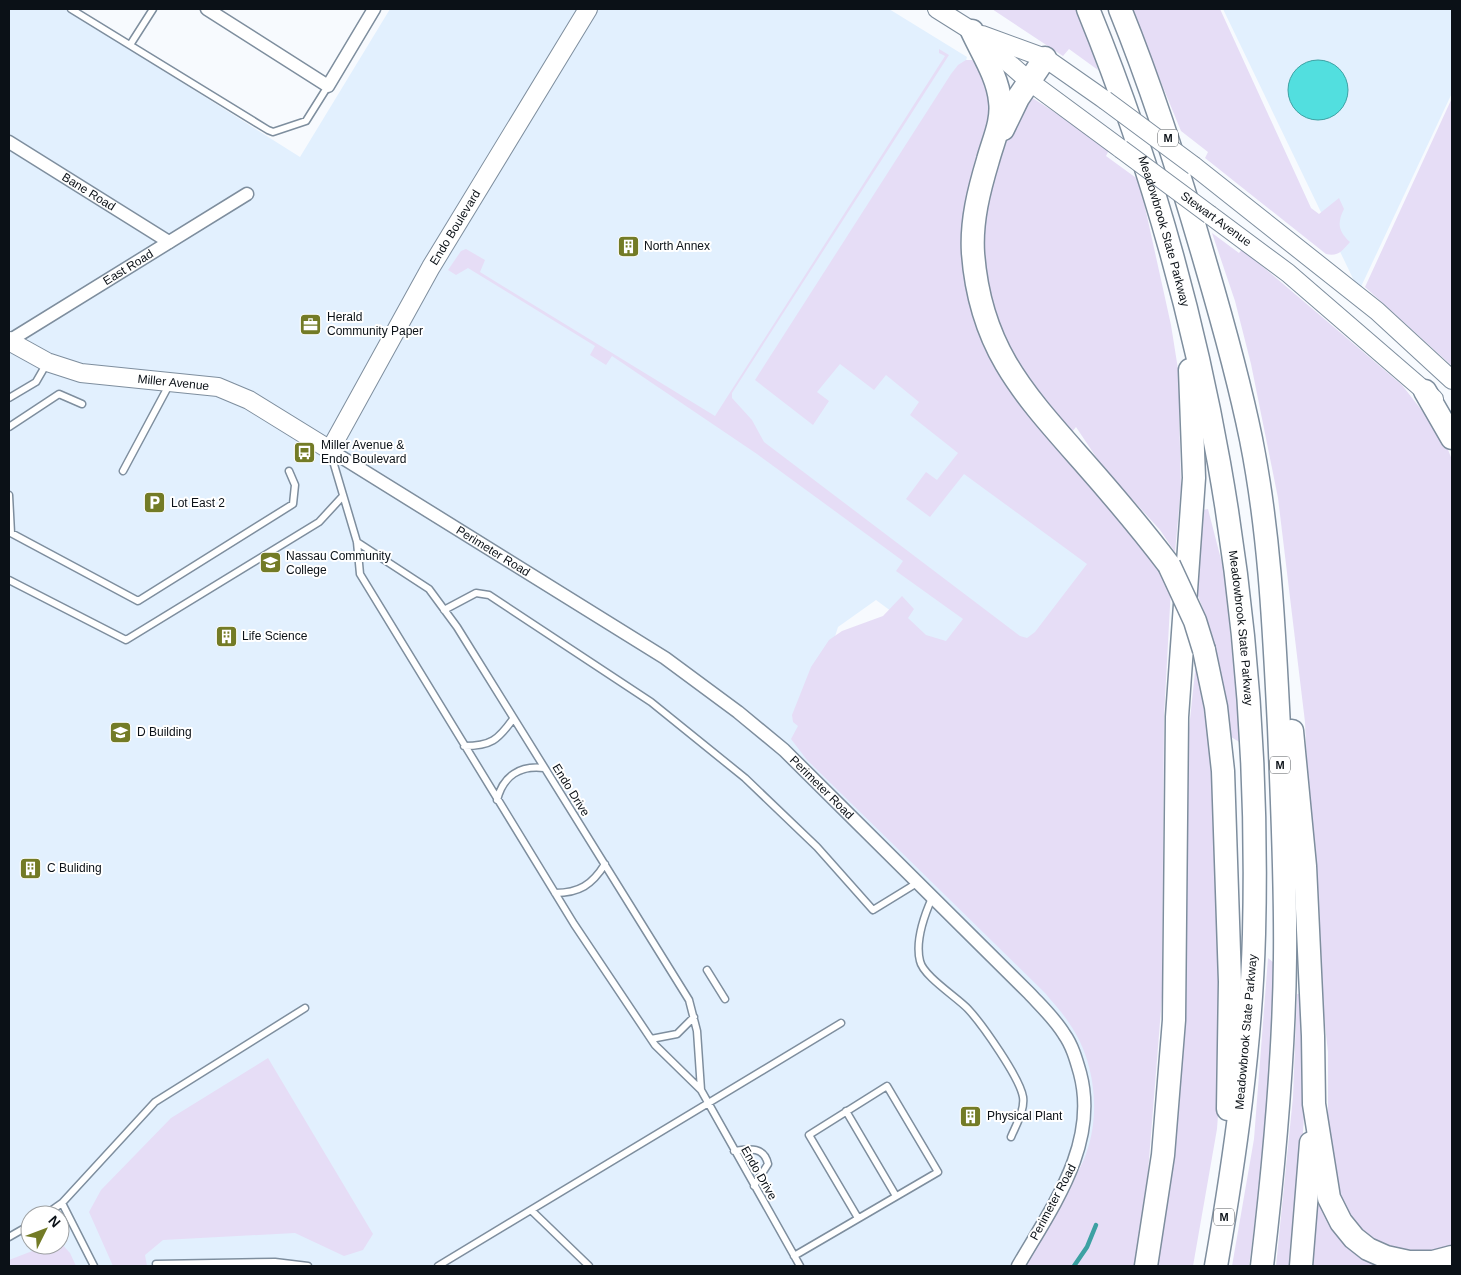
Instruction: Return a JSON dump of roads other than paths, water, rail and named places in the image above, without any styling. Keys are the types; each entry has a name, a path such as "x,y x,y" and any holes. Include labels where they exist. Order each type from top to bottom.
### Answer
{"highway":[{"name":"Meadowbrook State Parkway","path":"1088,9 1138,142 1188,311 1216,440 1232,534 1244,630 1251,730 1254,934 1242,1090 1216,1266"},
{"name":"M","path":"1120,9 1148,81 1180,174 1235,364 1252,441 1266,532 1275,646 1285,868 1286,961 1273,1160 1262,1266"},
{"path":"972,31 996,84 1001,103 1000,121 978,194 973,251 978,292 993,341 1018,386 1139,525 1169,565 1195,621 1204,650 1216,707 1223,771 1230,982 1226,1092 1232,1167"},
{"path":"987,162 1018,98 1045,58"},
{"path":"1146,1266 1165,1139 1174,1011 1177,717 1194,478 1188,311"},
{"path":"1425,390 1452,438"},
{"path":"1275,646 1296,755 1305,866 1314,1036 1314,1104 1301,1266"},
{"path":"1314,1104 1330,1198 1341,1222 1354,1238 1386,1257 1409,1262 1433,1262 1452,1257"}],"main road":[{"name":"Endo Boulevard","path":"330,450 431,267 588,9"},
{"name":"Stewart Avenue","path":"936,9 972,31 1029,81 1288,273 1425,390 1452,416"},
{"name":"Stewart Avenue","path":"972,31 1045,58 1105,100 1194,166 1377,311 1452,380"},
{"name":"Miller Avenue","path":"9,341 47,362 81,373 218,387 249,400 330,450"}],"street":[{"path":"207,9 328,86 374,9"},
{"name":"Bane Road","path":"9,142 169,242"},
{"name":"East Road","path":"9,341 247,194"},
{"name":"Perimeter Road","path":"330,450 665,658 738,712 784,750 1029,993 1064,1033 1075,1055 1084,1090 1086,1116 1079,1152 1058,1198 1018,1266"}],"lane":[{"path":"71,9 81,11 130,45 273,132 306,121 328,86"},
{"path":"130,45 153,9"},
{"path":"9,398 36,382 47,362"},
{"path":"123,471 171,382"},
{"path":"9,427 59,394 82,404"},
{"name":"Endo Drive","path":"330,450 356,542 360,574 554,893 651,1038 701,1090 800,1266"},
{"path":"9,495 11,534 138,601 293,504 295,486 289,471"},
{"path":"9,580 126,640 319,522 342,497"},
{"name":"Endo Drive","path":"356,542 428,589 444,610 605,864 689,1000 697,1031 701,1090"},
{"path":"444,610 476,593 489,594 651,702 745,778 817,847 873,910 917,883"},
{"path":"464,746 479,746 494,741 513,719"},
{"path":"498,800 501,786 514,772 530,766 544,768"},
{"path":"554,893 569,893 580,889 596,878 605,864"},
{"path":"932,898 918,945 920,963 940,986 968,1008 1015,1078 1023,1097 1022,1111 1011,1137"},
{"path":"707,970 725,999"},
{"path":"59,1205 155,1102 305,1008"},
{"path":"651,1038 677,1034 694,1016"},
{"path":"438,1266 841,1023"},
{"path":"794,1256 938,1172 887,1086 809,1134 858,1218"},
{"path":"846,1111 896,1196"},
{"path":"734,1151 752,1148 761,1151 766,1156 768,1164 754,1186"},
{"path":"62,1203 94,1266"},
{"path":"531,1210 589,1266"},
{"path":"9,1237 20,1231"},
{"path":"156,1264 276,1262 308,1266"}],"water":[{"path":"1312,60 1324,60 1335,65 1343,73 1348,84 1346,102 1335,115 1324,120 1312,120 1301,115 1293,107 1288,96 1288,84 1293,73 1301,65"}],"waterway":[{"path":"1074,1266 1087,1247 1096,1225"}],"place":[{"name":"North Annex","path":"628,246"},
{"name":"Herald Community Paper","path":"311,324"},
{"name":"Miller Avenue & Endo Boulevard","path":"305,452"},
{"name":"Lot East 2","path":"155,503"},
{"name":"Nassau Community College","path":"270,563"},
{"name":"Life Science","path":"226,636"},
{"name":"D Building","path":"121,732"},
{"name":"C Buliding","path":"31,868"},
{"name":"Physical Plant","path":"971,1116"}]}
